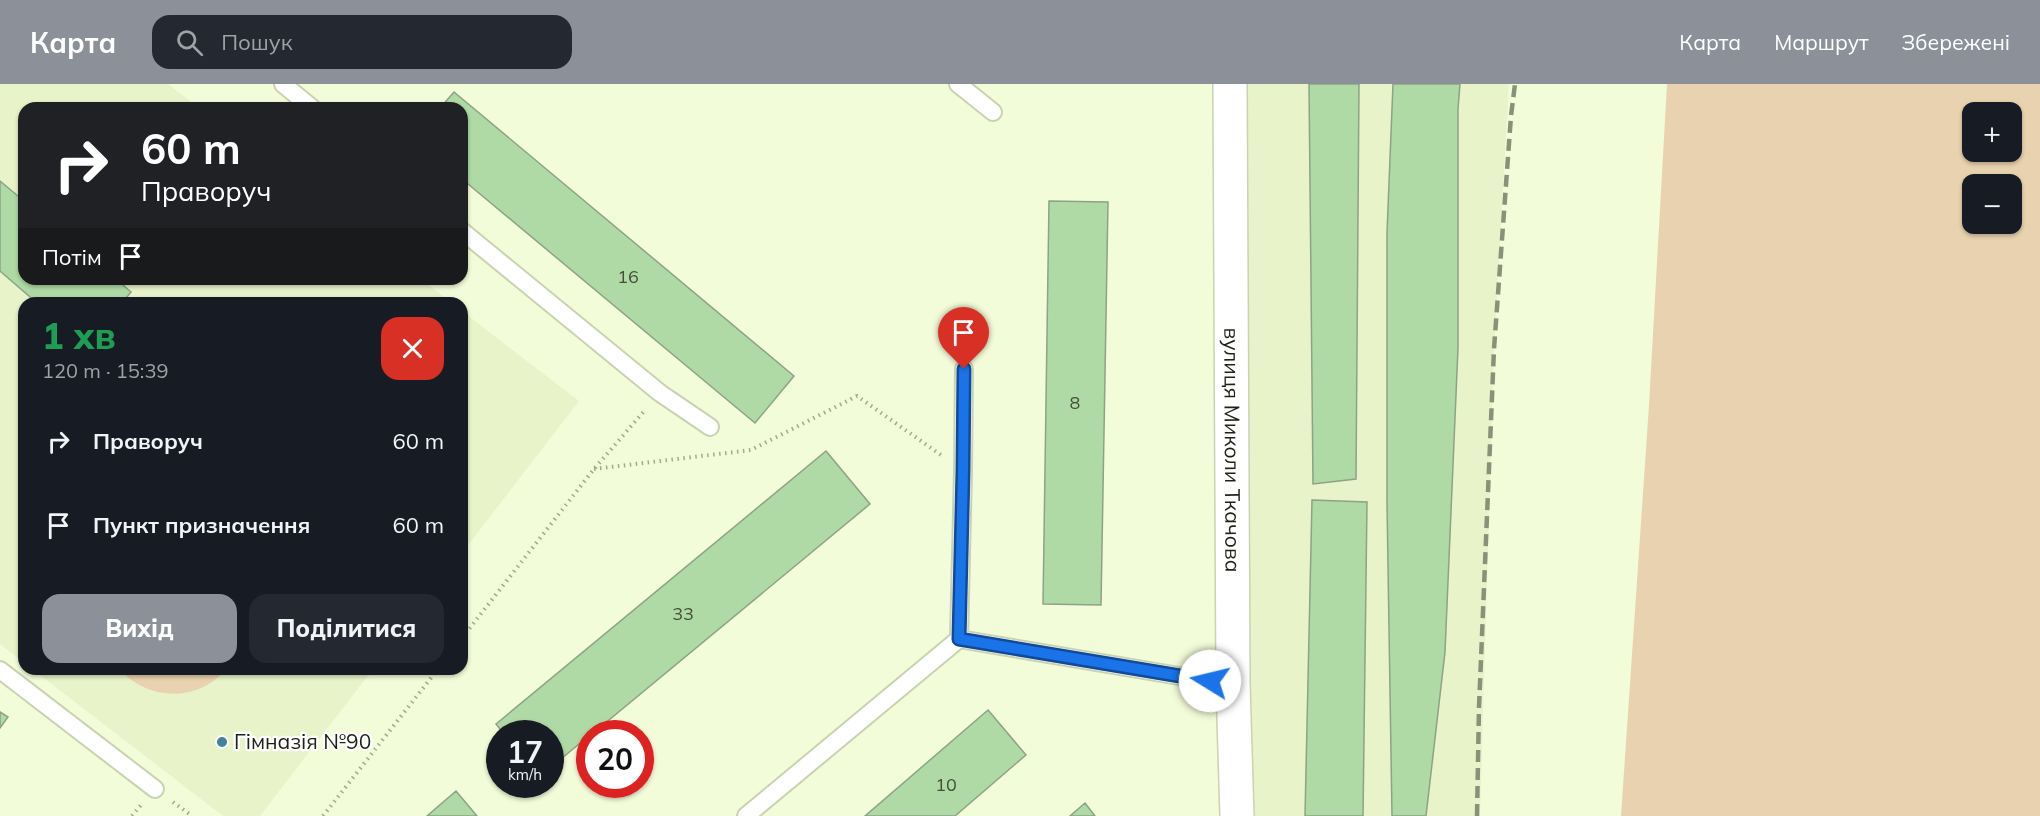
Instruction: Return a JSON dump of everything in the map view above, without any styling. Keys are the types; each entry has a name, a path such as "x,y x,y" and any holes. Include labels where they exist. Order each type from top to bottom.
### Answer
{"street":[{"name":"вулиця Миколи Ткачова","path":"1230,84 1233,685 1237,816"}],"lane":[{"path":"283,84 305,102"},
{"path":"958,84 993,112"},
{"path":"468,236 660,393 710,427"},
{"path":"746,816 959,639 964,369"},
{"path":"959,639 1233,685"},
{"path":"0,670 154,789"}],"path":[{"path":"468,630 594,469 660,393"},
{"path":"594,469 751,450 857,396 963,471"},
{"path":"323,816 433,675"}],"shaded area":[{"path":"0,84 168,84 191,102 18,102 18,285 429,285 444,297 18,297 18,658 0,644"},
{"path":"1230,84 1509,84 1494,349 1480,816 1238,816"},
{"path":"1667,84 2040,84 2040,816 1621,816 1649,405"},
{"path":"468,316 579,401 468,545"},
{"name":"Гімназія №90","path":"40,675 368,675 260,816 223,816"},
{"path":"126,675 220,675 202,688 173,694 158,692 131,680"}],"building":[{"path":"1309,84 1359,84 1356,479 1313,484"},
{"path":"1393,84 1460,84 1458,109 1458,348 1445,652 1426,816 1392,816 1387,503 1387,233"},
{"path":"454,92 466,102 445,102"},
{"path":"468,104 794,376 755,423 468,184"},
{"path":"0,181 18,196 18,285 123,285 131,292 127,297 30,297 0,271"},
{"path":"1049,201 1108,202 1101,605 1043,604"},
{"path":"826,451 870,504 609,720 576,720 576,747 564,756 564,720 501,720"},
{"path":"1312,500 1367,502 1363,816 1305,816"},
{"path":"988,710 1026,755 955,816 865,816"},
{"path":"0,712 8,717 0,728"},
{"path":"456,791 477,816 427,816"},
{"path":"1085,803 1095,816 1070,816"}],"railway":[{"path":"1477,816 1479,707 1494,349 1515,84"}],"place":[{"name":"Гімназія №90","path":"222,742"}],"route":[{"path":"964,369 959,639 1210,681"}]}
